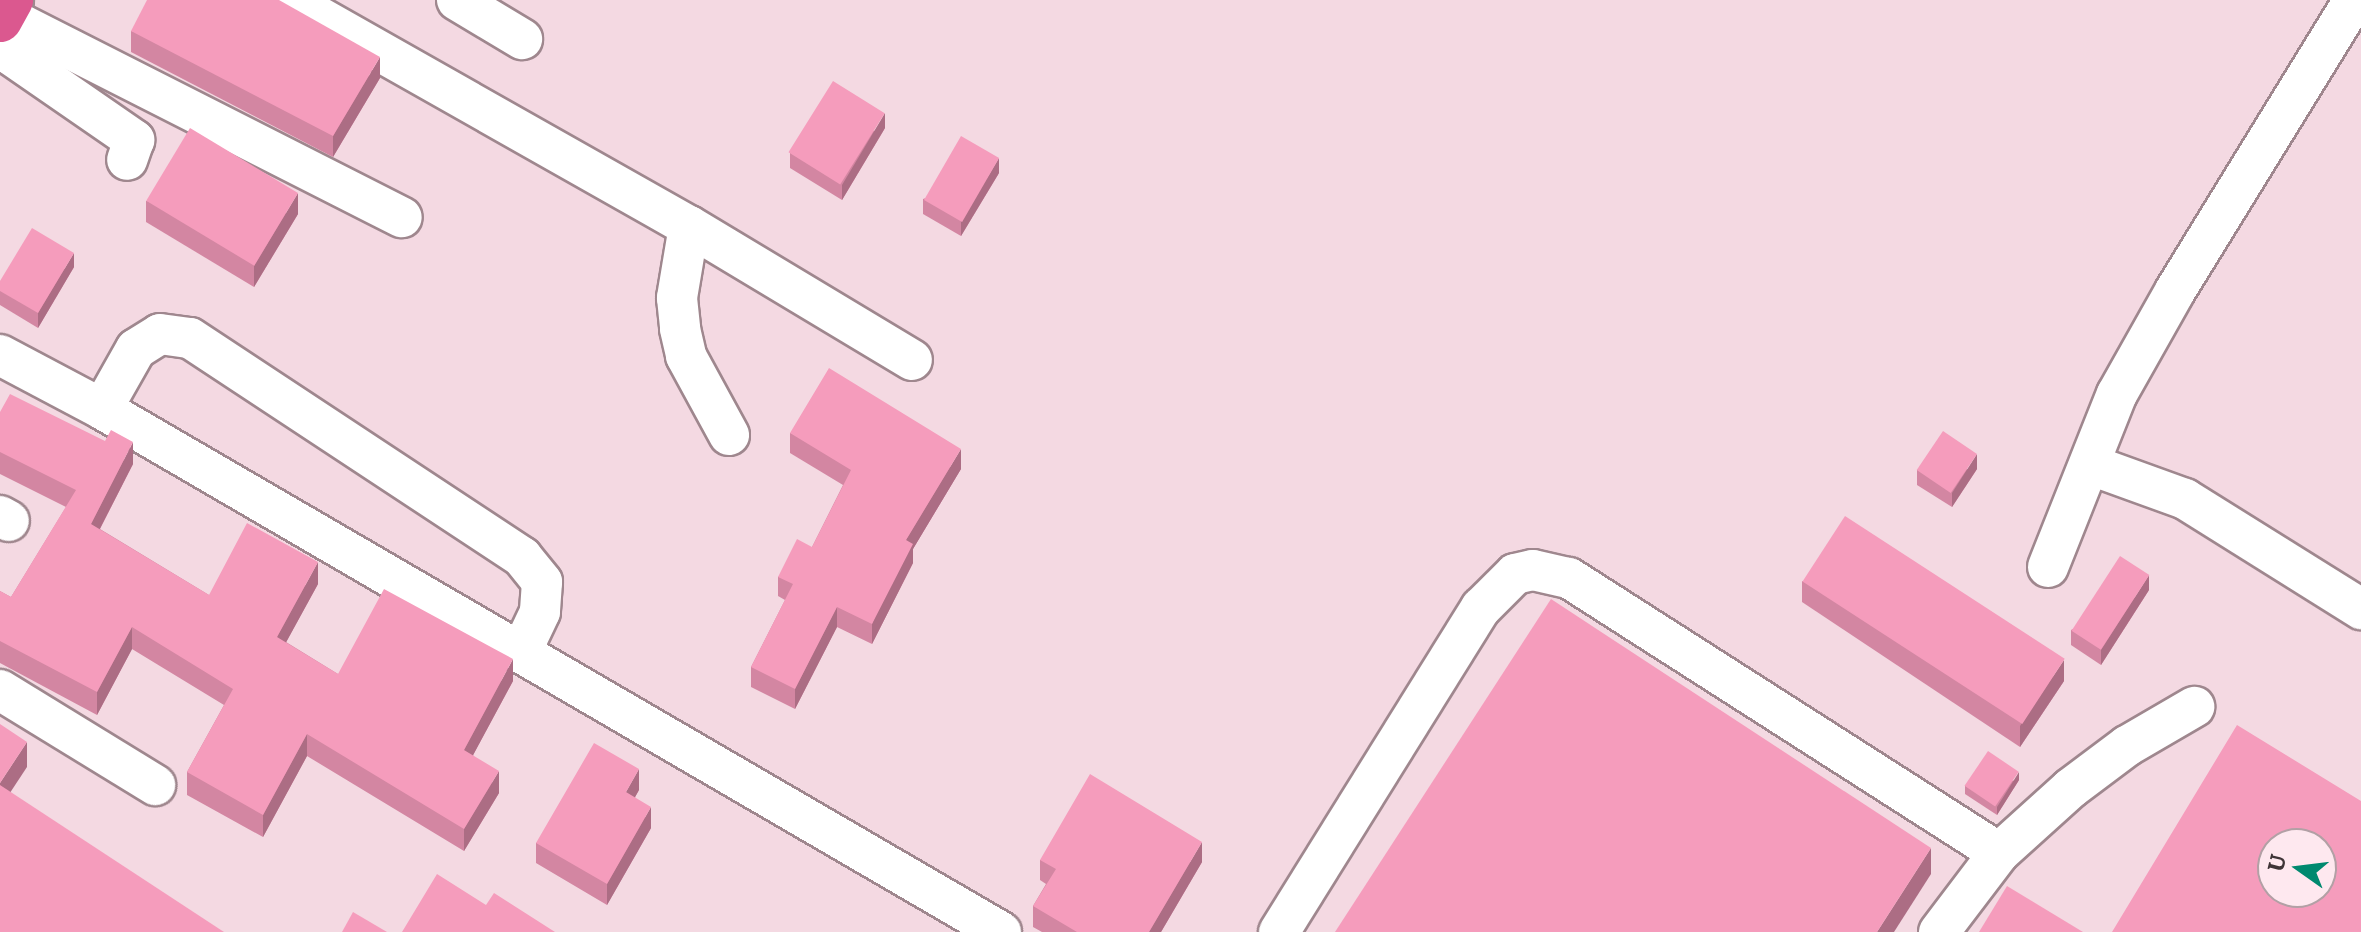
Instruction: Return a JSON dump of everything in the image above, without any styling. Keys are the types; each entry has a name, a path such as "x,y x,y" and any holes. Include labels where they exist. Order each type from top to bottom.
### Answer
{"street":[{"path":"289,0 689,226 912,360"},
{"path":"457,0 522,39"},
{"path":"2048,567 2117,394 2175,291 2354,0"},
{"path":"9,15 11,55 134,140 127,160"},
{"path":"9,15 402,217"},
{"path":"689,226 677,298 680,329 686,356 729,435"},
{"path":"102,409 136,349 160,334 190,338 522,557 542,582 540,612 521,652"},
{"path":"0,355 102,409 1001,932"},
{"path":"2091,465 2185,499 2361,609"},
{"path":"1279,932 1481,608 1515,574 1533,570 1569,578 1999,853"},
{"path":"0,690 155,785"},
{"path":"1939,932 1999,853 2071,788 2115,754 2194,707"}],"building":[{"path":"147,0 279,0 380,57 333,136 131,31"},
{"path":"833,81 885,113 840,185 788,152"},
{"path":"190,128 298,193 254,266 146,201"},
{"path":"961,136 999,158 962,222 924,200"},
{"path":"32,228 74,253 38,313 0,291 0,281"},
{"path":"829,368 961,449 906,540 913,544 872,624 837,607 795,689 751,667 793,584 778,577 797,539 812,547 851,470 790,433"},
{"path":"10,394 105,441 111,430 133,442 91,524 209,595 247,523 318,562 277,637 338,674 384,589 513,659 464,750 499,771 464,829 307,734 263,815 187,772 233,689 132,627 97,692 0,641 0,591 11,597 76,490 0,452 0,412"},
{"path":"1943,431 1977,454 1951,493 1917,470"},
{"path":"1845,516 2065,659 2022,724 1803,581"},
{"path":"2120,556 2149,575 2101,650 2072,631"},
{"path":"1551,599 1931,848 1877,932 1335,932"},
{"path":"0,724 27,742 0,783"},
{"path":"2237,725 2361,801 2361,932 2112,932"},
{"path":"594,743 639,769 626,792 651,807 607,884 536,843"},
{"path":"1988,751 2019,772 1995,807 1965,786"},
{"path":"1090,774 1202,842 1149,932 1077,932 1033,906 1056,869 1040,860"},
{"path":"0,785 224,932 0,932"},
{"path":"437,874 486,905 494,893 555,932 402,932"},
{"path":"2007,886 2083,932 1979,932"},
{"path":"353,912 387,932 342,932"}]}
